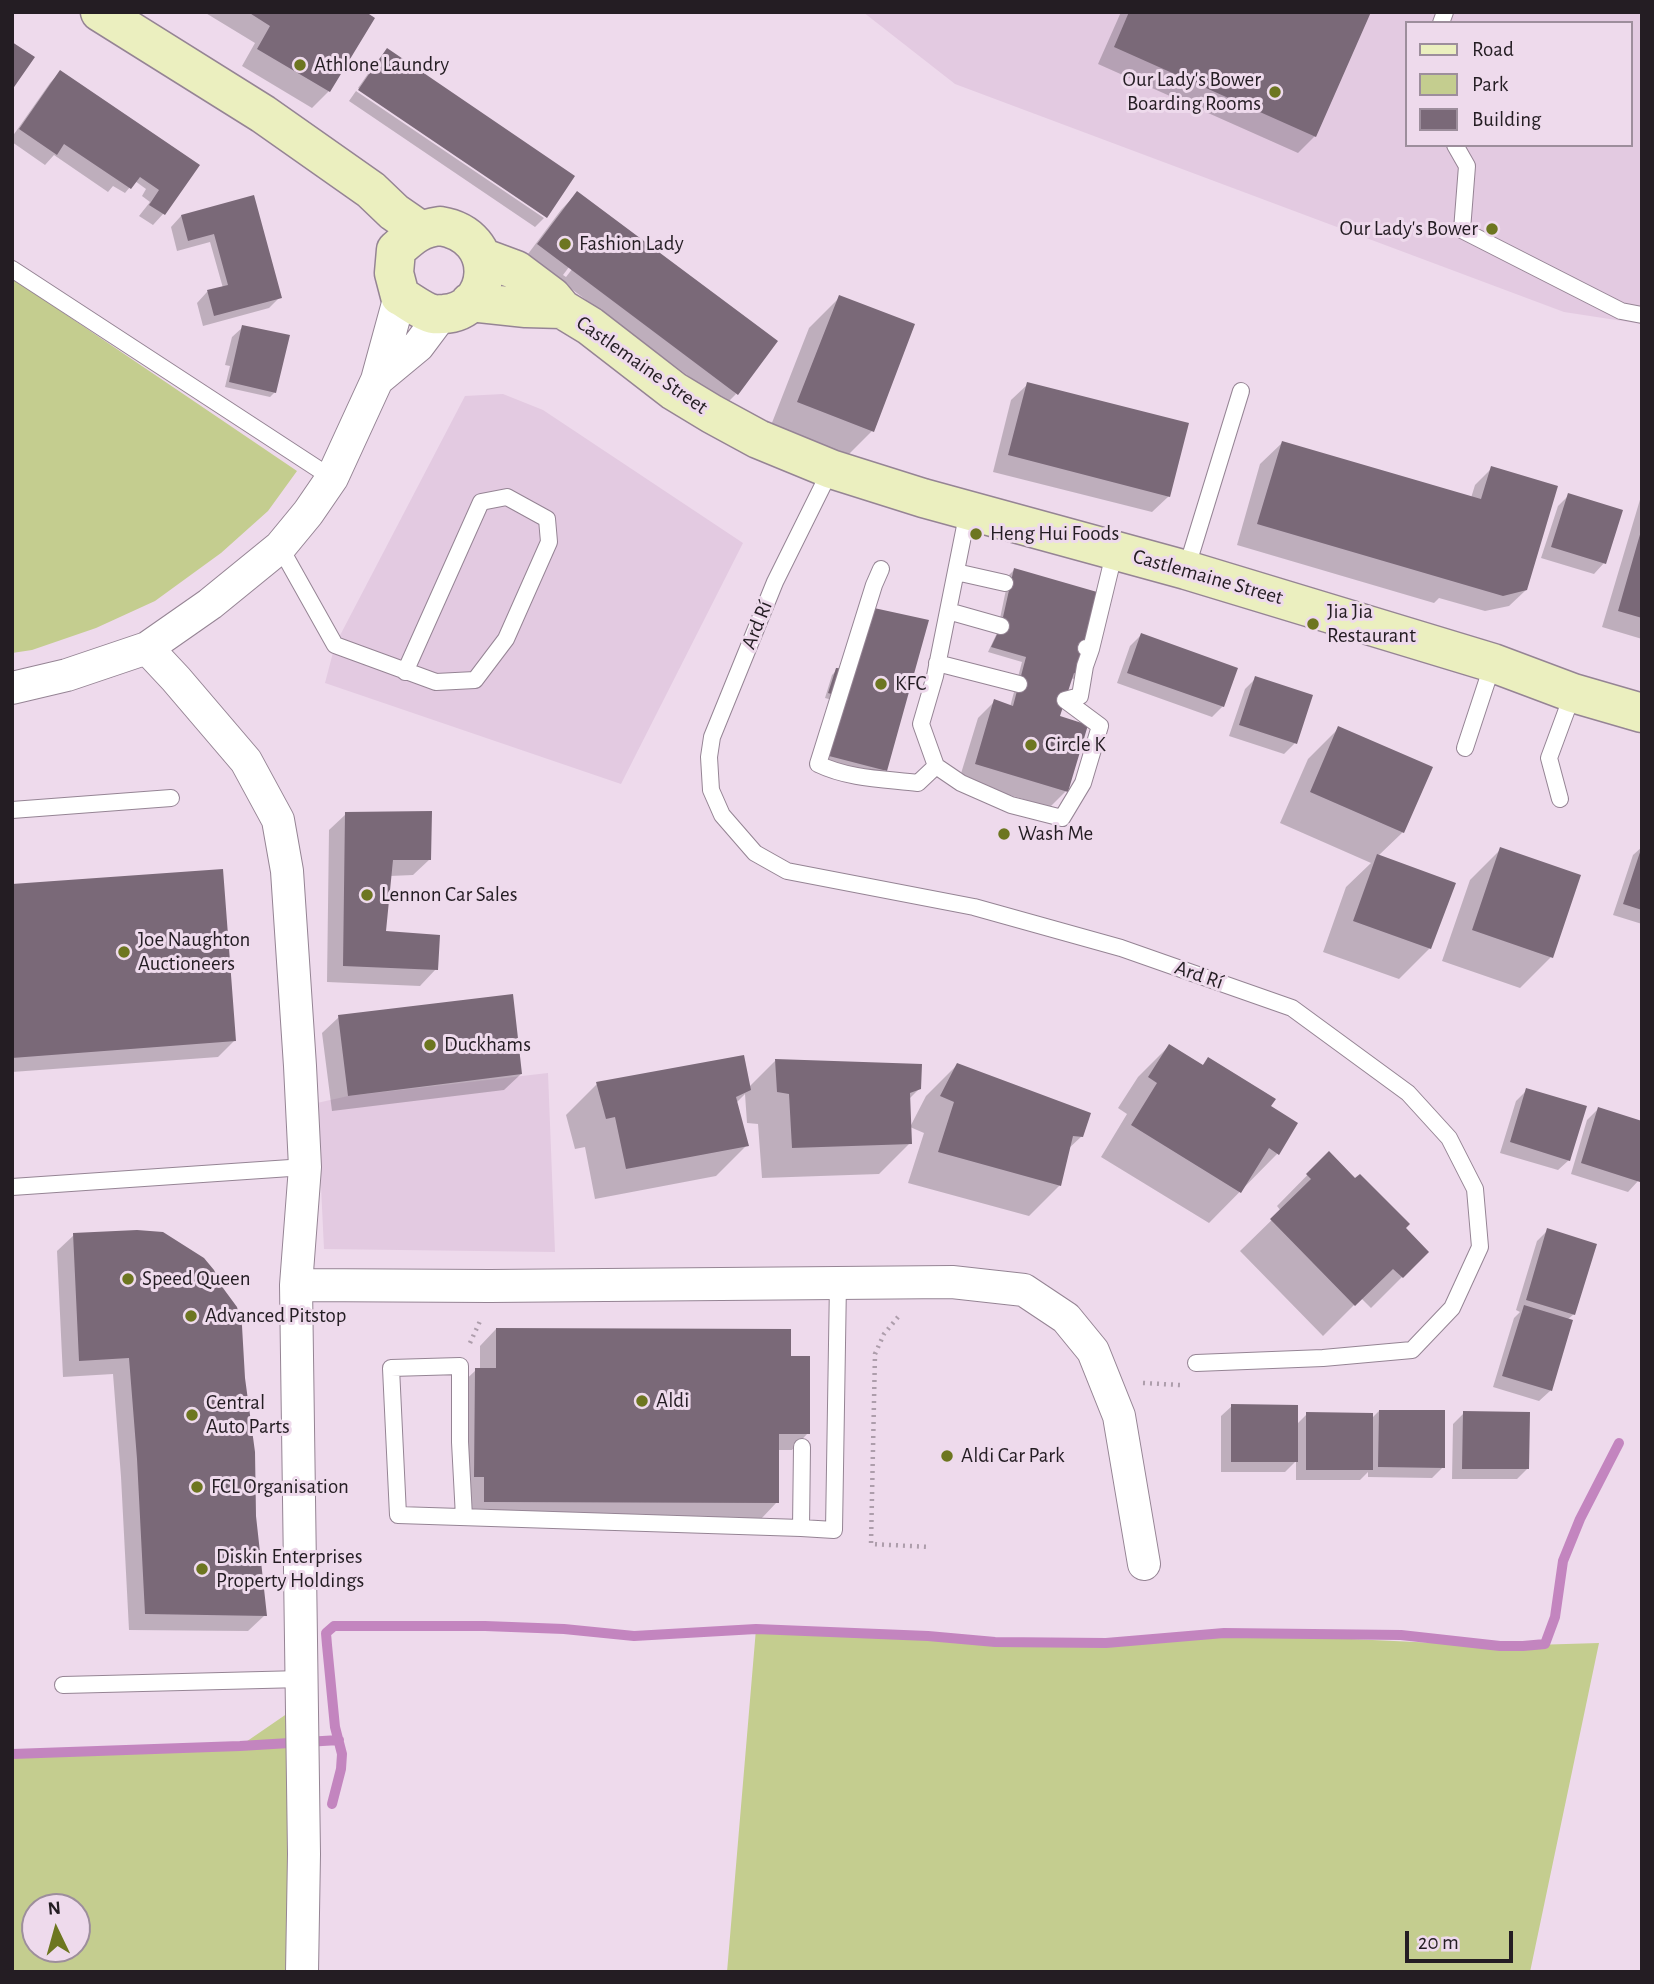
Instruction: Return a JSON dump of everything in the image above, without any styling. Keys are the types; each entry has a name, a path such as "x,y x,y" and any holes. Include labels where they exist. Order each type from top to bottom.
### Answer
{"main road":[{"path":"100,12 263,114 371,190 394,212 408,240 394,273 400,296"},
{"name":"Castlemaine Street","path":"408,240 440,226 464,233 473,241 481,257 516,270 552,297 562,309 590,326 674,391 758,439 831,468 968,511 1186,570 1493,663 1573,693 1642,713"},
{"path":"456,308 481,286 484,273 481,257"},
{"name":"Castlemaine Street","path":"400,296 434,315 456,308 562,309"}],"street":[{"path":"12,688 67,675 147,648 210,604 280,547 332,478 377,380 400,296"},
{"path":"377,380 418,346 456,308"},
{"path":"147,648 246,761 278,820 287,871 305,1167 296,1285 303,1717 302,1972"},
{"path":"296,1285 952,1282 1024,1290 1066,1318 1093,1351 1119,1416 1144,1563"}],"lane":[{"path":"1456,147 1467,166 1462,230 1621,311 1642,315"},
{"path":"12,269 332,478"},
{"path":"1186,570 1241,391"},
{"name":"Ard Rí","path":"831,468 775,582 712,737 709,757 711,790 722,815 755,853 787,871 974,907 1121,948 1292,1008 1408,1093 1449,1138 1475,1189 1480,1247 1452,1308 1412,1350 1323,1358 1196,1363"},
{"path":"280,547 335,645 405,672 436,682 475,680 506,639 549,542 547,519 507,498 481,502 405,672"},
{"path":"968,511 937,663 921,724 936,766 961,783 1011,805 1062,818 1083,783 1100,726 1065,700 1080,696 1089,648 1115,551"},
{"path":"881,569 818,764 862,777 918,783 936,766"},
{"path":"956,572 1005,583"},
{"path":"948,611 1001,626"},
{"path":"937,663 1019,684"},
{"path":"1465,748 1493,663"},
{"path":"1560,799 1549,758 1573,693"},
{"path":"12,810 171,799"},
{"path":"12,1187 305,1167"},
{"path":"464,1517 460,1366 391,1368 398,1515 835,1530 838,1282"},
{"path":"801,1528 802,1447"},
{"path":"63,1685 302,1679"}],"path":[{"path":"460,1366 482,1316 490,1286"},
{"path":"904,1310 884,1334 875,1353 871,1544 930,1547"}],"shaded area":[{"name":"Our Lady's Bower","path":"863,12 1642,12 1642,324 1564,312 955,84"},
{"path":"503,394 543,410 743,543 621,784 325,683 335,645 465,396"},
{"path":"548,1073 555,1252 324,1249 317,1103 348,1096"}],"green space":[{"path":"12,278 297,471 268,511 221,553 155,601 96,628 32,650 12,653"},
{"path":"756,1629 1106,1643 1224,1633 1500,1646 1599,1643 1530,1972 727,1972"},
{"path":"291,1711 289,1972 12,1972 12,1754 240,1746"}],"building":[{"path":"248,12 366,12 375,18 330,92 257,49 270,26"},
{"name":"Our Lady's Bower Boarding Rooms","path":"1129,12 1371,12 1316,137 1114,47"},
{"path":"12,42 35,57 12,90"},
{"path":"387,48 575,176 547,218 358,90"},
{"path":"60,70 200,165 165,215 149,205 159,190 140,177 131,189 64,144 57,155 19,129"},
{"path":"577,191 778,341 738,395 537,244"},
{"path":"254,195 282,298 214,316 207,290 228,285 214,234 188,241 181,215"},
{"path":"839,295 915,324 874,432 797,402"},
{"path":"242,325 290,335 276,393 229,382"},
{"path":"1027,382 1189,423 1170,497 1008,455"},
{"path":"1282,441 1481,499 1491,466 1558,486 1527,590 1503,596 1257,524"},
{"path":"1568,493 1623,510 1606,564 1551,547"},
{"path":"1642,532 1642,618 1618,611"},
{"path":"1014,568 1104,594 1080,675 1074,673 1060,716 1088,725 1068,792 975,764 994,699 1013,706 1026,657 991,647 1001,626"},
{"name":"KFC","path":"874,608 929,620 887,771 829,756 847,699 828,693 836,668 855,669"},
{"path":"1141,633 1238,668 1224,707 1127,673"},
{"path":"1255,676 1313,695 1297,744 1239,725"},
{"path":"1338,726 1433,767 1404,833 1310,792"},
{"name":"Lennon Car Sales","path":"432,811 431,860 393,860 386,931 440,935 438,970 343,966 345,812"},
{"path":"1500,847 1581,875 1553,958 1472,930"},
{"path":"1642,849 1642,910 1623,904"},
{"path":"1377,854 1456,883 1431,949 1353,921"},
{"path":"223,869 236,1041 12,1058 12,884"},
{"name":"Duckhams","path":"513,994 522,1074 348,1096 338,1015"},
{"path":"1169,1044 1203,1065 1208,1057 1276,1099 1271,1106 1298,1123 1279,1155 1269,1148 1241,1193 1131,1125 1157,1083 1148,1077"},
{"path":"744,1055 751,1090 736,1097 749,1146 626,1169 615,1117 606,1119 596,1082"},
{"path":"775,1059 922,1064 921,1089 910,1093 912,1144 792,1148 789,1094 777,1092"},
{"path":"957,1063 1091,1113 1083,1137 1073,1136 1061,1186 938,1152 954,1102 940,1096"},
{"path":"1526,1088 1587,1106 1570,1161 1510,1142"},
{"path":"1598,1107 1642,1121 1640,1182 1581,1163"},
{"path":"1329,1151 1355,1178 1360,1174 1410,1224 1406,1228 1429,1252 1403,1278 1393,1269 1355,1306 1270,1219 1311,1179 1306,1174"},
{"path":"1547,1228 1597,1244 1575,1315 1526,1300"},
{"path":"137,1230 163,1232 204,1258 237,1307 242,1326 245,1378 255,1452 256,1516 267,1616 145,1614 129,1358 79,1361 73,1233"},
{"path":"1524,1305 1573,1320 1552,1391 1502,1376"},
{"name":"Aldi","path":"496,1328 791,1329 791,1356 810,1356 810,1434 779,1434 779,1503 484,1502 484,1477 474,1477 475,1368 496,1368"},
{"path":"1231,1404 1298,1405 1298,1462 1231,1462"},
{"path":"1379,1410 1445,1410 1445,1468 1378,1467"},
{"path":"1463,1411 1530,1412 1529,1469 1462,1469"},
{"path":"1306,1412 1373,1413 1373,1470 1306,1470"}],"waterway":[{"path":"332,1804 342,1754 335,1727 326,1633 334,1626 485,1626 564,1629 634,1636 756,1629 928,1636 995,1642 1106,1643 1224,1633 1401,1635 1500,1646 1545,1644 1555,1617 1563,1561 1580,1519 1619,1443"},
{"path":"12,1754 339,1740"}],"place":[{"name":"Athlone Laundry","path":"300,65"},
{"name":"Our Lady's Bower Boarding Rooms","path":"1275,92"},
{"name":"Our Lady's Bower","path":"1492,229"},
{"name":"Fashion Lady","path":"565,244"},
{"name":"Heng Hui Foods","path":"976,534"},
{"name":"Jia Jia Restaurant","path":"1313,624"},
{"name":"KFC","path":"881,684"},
{"name":"Circle K","path":"1031,745"},
{"name":"Wash Me","path":"1004,834"},
{"name":"Lennon Car Sales","path":"367,895"},
{"name":"Joe Naughton Auctioneers","path":"124,952"},
{"name":"Duckhams","path":"430,1045"},
{"name":"Speed Queen","path":"128,1279"},
{"name":"Advanced Pitstop","path":"191,1316"},
{"name":"Aldi","path":"642,1401"},
{"name":"Central Auto Parts","path":"192,1415"},
{"name":"Aldi Car Park","path":"947,1456"},
{"name":"FCL Organisation","path":"197,1487"},
{"name":"Diskin Enterprises Property Holdings","path":"202,1569"}]}
